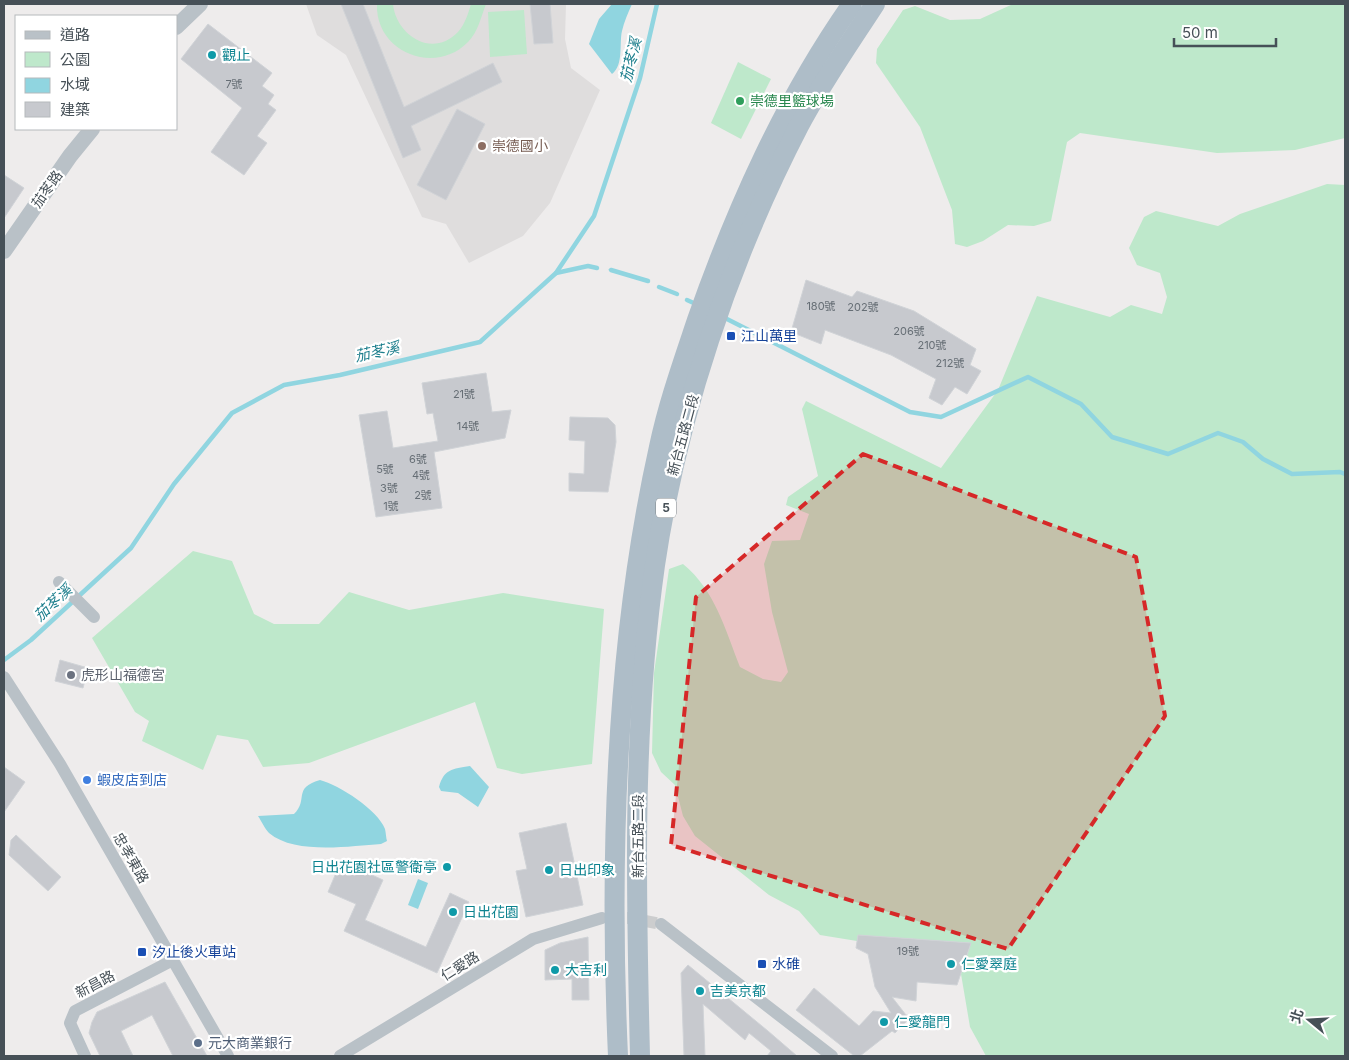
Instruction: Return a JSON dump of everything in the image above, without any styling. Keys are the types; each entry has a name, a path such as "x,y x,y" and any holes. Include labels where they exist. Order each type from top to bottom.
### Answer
{"main road":[{"name":"新台五路二段","path":"618,1056 613,940 617,805 623,702 640,540 659,445 680,371 720,253 752,178 792,101 852,4"},
{"name":"新台五路二段","path":"640,1056 638,928 640,723 656,564 670,487 691,402 738,261 800,124 875,4"}],"street":[{"path":"178,25 200,4"},
{"name":"茄苳路","path":"4,251 70,156 91,130"},
{"path":"59,582 94,617"},
{"name":"忠孝東路","path":"4,678 60,764 228,1056"},
{"name":"仁愛路","path":"340,1056 532,938 602,918"},
{"path":"661,924 832,1056"},
{"name":"新昌路","path":"85,1056 70,1023 76,1011 173,960"}],"highlighted area":[{"path":"863,454 1136,557 1165,716 1008,949 671,845 696,597"}],"shaded area":[{"name":"崇德國小","path":"306,4 566,4 565,39 571,68 600,90 550,203 523,236 469,263 446,224 422,217 346,55 317,35"}],"green space":[{"path":"377,4 393,4 401,25 408,34 417,40 437,43 448,40 458,32 471,4 486,4 477,29 468,42 455,52 440,57 424,58 409,54 396,46 386,35 379,21"},
{"path":"1013,4 1345,4 1345,138 1295,150 1217,153 1080,133 1067,142 1051,221 1034,226 1008,225 983,241 967,247 955,244 952,210 920,127 876,63 877,49 903,10 915,6 950,20 980,19"},
{"path":"524,10 527,54 490,57 488,12"},
{"name":"崇德里籃球場","path":"738,62 771,79 741,139 711,123"},
{"path":"1327,184 1345,185 1345,1056 986,1056 970,1027 961,974 971,943 858,935 857,941 820,935 799,911 769,895 695,836 683,816 675,785 661,772 652,753 654,673 669,569 683,564 703,586 718,611 740,667 763,679 781,682 788,672 772,612 764,564 772,541 800,540 809,514 786,505 788,497 818,476 802,409 806,401 941,468 998,390 1037,296 1110,317 1131,305 1162,314 1167,297 1160,273 1137,265 1129,248 1144,217 1156,211 1218,226 1240,214"},
{"path":"193,551 232,561 254,614 274,624 319,624 349,592 409,610 503,593 604,609 592,764 522,774 497,768 475,702 309,763 263,767 248,740 217,735 203,770 142,741 149,721 135,712 92,638"}],"water":[{"path":"612,4 632,4 622,31 620,60 612,74 589,44 599,19"},
{"path":"470,766 489,787 478,807 458,793 441,791 439,787 446,773"},
{"path":"320,780 337,787 357,799 375,814 385,829 387,841 381,844 323,848 308,847 280,840 269,833 258,816 294,814 298,809 306,787"},
{"path":"418,879 428,883 418,909 408,905"}],"building":[{"path":"341,4 363,4 404,107 493,63 502,82 411,126 421,150 403,158"},
{"path":"530,4 550,4 553,43 534,44"},
{"path":"208,24 272,73 262,86 274,95 268,104 276,110 257,136 267,143 244,175 211,152 242,108 181,59"},
{"path":"457,109 485,124 446,200 417,185"},
{"path":"4,175 24,188 4,218"},
{"path":"806,280 852,297 857,291 914,311 976,349 970,365 981,371 967,394 955,387 942,405 929,398 936,379 891,355 825,330 821,344 791,332"},
{"path":"486,373 492,412 511,410 505,438 434,452 442,508 376,517 359,415 387,411 393,448 438,441 433,413 427,414 422,383"},
{"path":"570,417 608,418 615,425 616,442 608,492 569,491 569,473 584,474 585,441 569,440"},
{"name":"虎形山福德宮","path":"60,660 88,668 83,688 55,681"},
{"path":"4,767 25,782 4,812"},
{"name":"日出印象","path":"566,823 583,905 526,917 516,871 527,869 519,833"},
{"path":"16,835 61,877 48,891 9,855 11,840"},
{"name":"日出花園","path":"341,861 383,880 365,920 426,947 450,893 469,902 437,973 344,931 356,904 328,892"},
{"path":"858,935 971,943 957,985 917,982 916,1001 892,997 906,1015 912,1016 895,1033 892,1031 860,1056 853,1055 796,1010 814,988 859,1026 873,1011 891,1013 875,987 868,954 856,948"},
{"name":"大吉利","path":"588,937 589,1000 572,1000 572,979 545,980 545,950 560,943"},
{"name":"吉美京都","path":"688,965 797,1056 767,1056 771,1051 749,1033 745,1040 703,1004 705,1056 684,1056 681,973"},
{"path":"165,982 207,1056 173,1056 152,1015 121,1031 133,1056 100,1056 89,1033 97,1012"}],"waterway":[{"name":"茄苳溪","path":"4,660 31,640 131,548 174,484 232,413 284,385 340,375 480,342 556,273 594,216 640,78 657,4"},
{"path":"556,273 588,266 597,268"},
{"path":"611,270 648,281"},
{"path":"659,287 677,294"},
{"path":"687,300 698,305"},
{"path":"723,317 910,412 941,417 1028,377 1081,404 1112,437 1168,454 1218,433 1243,442 1263,459 1292,474 1340,472 1345,474"}],"tunnel":[{"path":"609,918 629,918 661,924"}],"place":[{"name":"觀止","path":"212,55"},
{"name":"崇德里籃球場","path":"740,101"},
{"name":"崇德國小","path":"482,146"},
{"name":"江山萬里","path":"731,336"},
{"name":"虎形山福德宮","path":"71,675"},
{"name":"蝦皮店到店","path":"87,780"},
{"name":"日出花園社區警衛亭","path":"447,867"},
{"name":"日出印象","path":"549,870"},
{"name":"日出花園","path":"453,912"},
{"name":"汐止後火車站","path":"142,952"},
{"name":"水碓","path":"762,964"},
{"name":"仁愛翠庭","path":"951,964"},
{"name":"大吉利","path":"555,970"},
{"name":"吉美京都","path":"700,991"},
{"name":"仁愛龍門","path":"884,1022"},
{"name":"元大商業銀行","path":"198,1043"}]}
